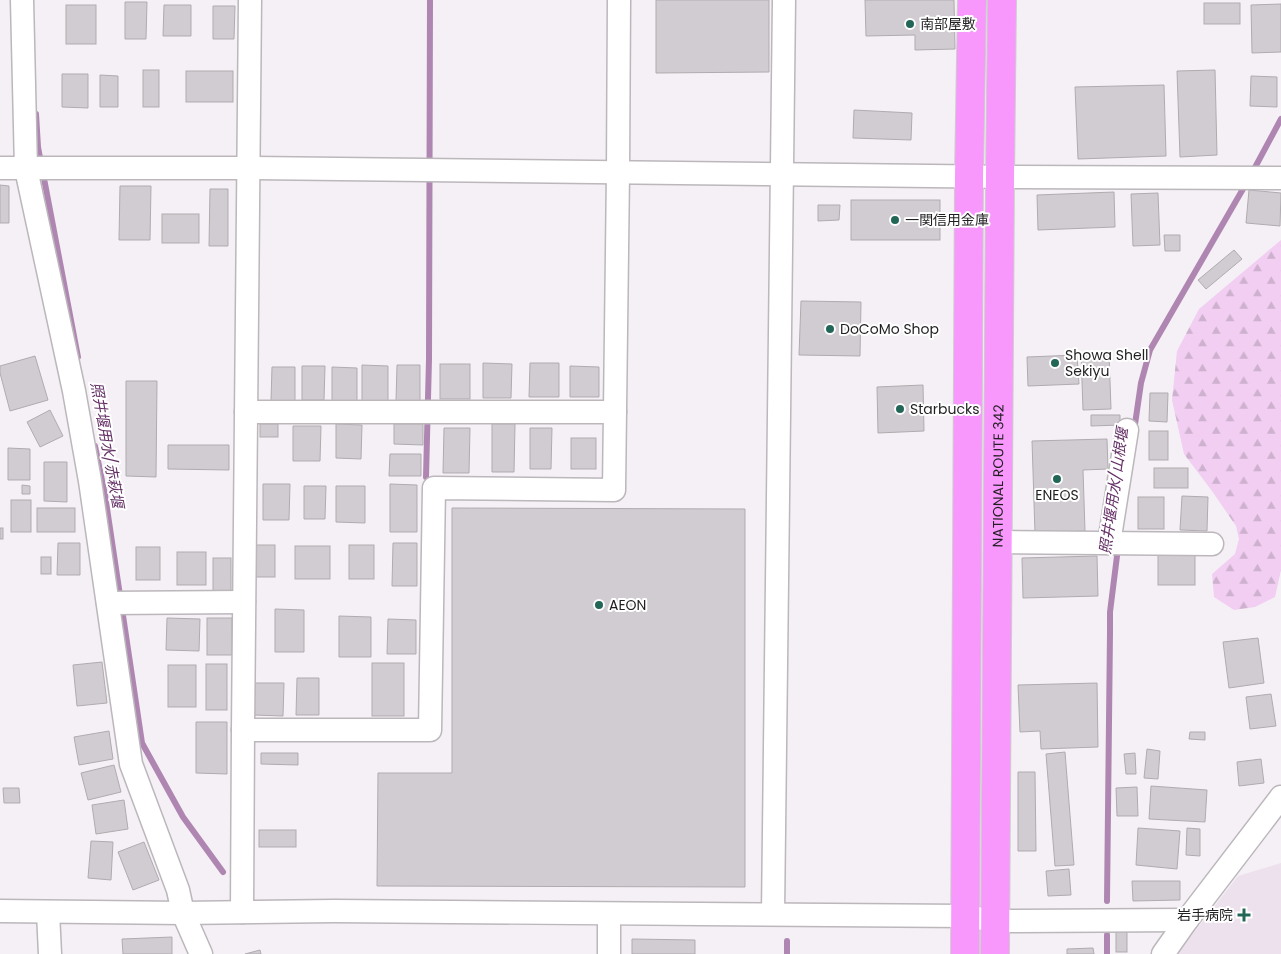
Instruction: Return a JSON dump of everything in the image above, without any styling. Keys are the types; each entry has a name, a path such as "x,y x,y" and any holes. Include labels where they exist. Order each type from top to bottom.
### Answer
{"highway":[{"path":"965,954 969,176 972,0"},
{"name":"NATIONAL ROUTE 342","path":"995,954 1002,0"}],"street":[{"path":"22,0 26,169 74,390 90,481 131,764 178,890 183,913 201,954"},
{"path":"242,912 250,0"},
{"path":"243,730 430,730 434,488 614,490 619,0"},
{"path":"774,914 784,0"},
{"path":"0,168 249,168 1000,177 1281,178"},
{"path":"246,412 615,412"},
{"path":"1109,542 1127,430"},
{"path":"997,542 1212,544"},
{"path":"108,603 244,602"},
{"path":"1164,954 1187,920 1281,797"},
{"path":"0,911 774,914 966,916 995,921 1187,920"},
{"path":"48,912 50,954"},
{"path":"609,914 609,954"}],"shaded area":[{"name":"岩手病院","path":"1281,863 1281,954 1177,954 1238,876"}],"green space":[{"path":"1281,240 1281,570 1275,597 1255,607 1234,610 1214,597 1212,574 1235,554 1239,539 1236,526 1184,454 1172,400 1177,351 1199,309"}],"building":[{"path":"656,0 769,0 769,72 656,73"},
{"name":"南部屋敷","path":"865,0 954,0 955,49 915,50 915,35 866,36"},
{"path":"125,2 147,2 146,39 125,39"},
{"path":"1204,3 1240,3 1240,24 1204,24"},
{"path":"1281,4 1281,52 1252,53 1251,5"},
{"path":"66,5 96,5 96,44 66,44"},
{"path":"164,5 191,5 191,36 163,36"},
{"path":"213,6 235,6 234,39 213,39"},
{"path":"143,70 159,70 159,107 143,107"},
{"path":"1215,70 1217,155 1180,157 1177,71"},
{"path":"186,71 233,71 233,102 186,102"},
{"path":"62,74 88,74 88,108 62,107"},
{"path":"100,75 118,76 118,107 100,107"},
{"path":"1251,76 1277,77 1277,107 1250,106"},
{"path":"1164,85 1166,156 1078,159 1075,87"},
{"path":"854,110 912,113 911,140 853,138"},
{"path":"0,185 9,186 9,223 0,223"},
{"path":"120,186 151,186 150,240 119,240"},
{"path":"210,189 228,189 228,246 209,246"},
{"path":"1249,190 1281,193 1280,226 1246,223"},
{"path":"1114,192 1115,227 1038,230 1037,195"},
{"path":"1158,193 1160,245 1133,246 1131,194"},
{"name":"一関信用金庫","path":"851,200 940,200 940,240 851,240"},
{"path":"818,205 840,205 839,220 818,221"},
{"path":"162,214 199,214 199,243 162,243"},
{"path":"1164,235 1180,235 1180,251 1165,251"},
{"path":"1234,250 1242,259 1206,289 1198,280"},
{"name":"DoCoMo Shop","path":"801,301 861,302 860,356 799,355"},
{"path":"1081,353 1109,353 1111,409 1083,410"},
{"path":"1077,355 1079,384 1028,386 1027,357"},
{"path":"35,356 48,400 10,411 0,373 0,366"},
{"path":"483,363 512,364 511,398 483,398"},
{"path":"530,363 559,363 559,397 529,397"},
{"path":"440,364 470,364 470,399 440,399"},
{"path":"362,365 388,366 388,403 362,403"},
{"path":"397,365 420,365 420,401 396,401"},
{"path":"302,366 325,366 324,400 302,400"},
{"path":"570,366 599,367 599,397 570,397"},
{"path":"272,367 295,367 295,401 271,401"},
{"path":"332,367 357,368 357,401 332,401"},
{"path":"126,381 157,381 156,477 126,476"},
{"name":"Starbucks","path":"923,385 924,431 878,433 877,387"},
{"path":"1150,393 1168,393 1167,422 1149,421"},
{"path":"50,410 63,436 40,447 27,422"},
{"path":"1091,415 1120,415 1120,425 1091,426"},
{"path":"260,424 278,424 278,437 260,437"},
{"path":"336,424 362,425 361,459 336,458"},
{"path":"394,424 423,424 423,445 394,444"},
{"path":"492,424 515,424 514,472 492,472"},
{"path":"293,426 321,426 320,461 293,461"},
{"path":"444,428 470,428 469,473 443,473"},
{"path":"530,428 552,428 551,469 530,469"},
{"path":"1149,431 1168,431 1168,460 1149,460"},
{"path":"571,438 596,438 596,469 571,469"},
{"path":"1107,439 1108,469 1083,470 1085,531 1035,533 1032,441"},
{"path":"168,445 229,445 229,470 168,469"},
{"path":"8,448 30,449 30,480 8,480"},
{"path":"390,454 421,454 421,476 389,476"},
{"path":"44,462 67,462 67,502 44,501"},
{"path":"1154,468 1188,468 1188,488 1154,488"},
{"path":"263,484 290,484 289,520 263,520"},
{"path":"390,484 417,485 417,532 390,532"},
{"path":"22,485 30,486 30,494 22,494"},
{"path":"304,486 326,486 325,519 304,519"},
{"path":"336,486 365,486 365,523 336,522"},
{"path":"1182,496 1208,497 1207,531 1180,530"},
{"path":"1138,497 1164,497 1164,529 1138,529"},
{"path":"11,500 31,500 31,532 11,532"},
{"path":"37,508 75,508 75,532 37,532"},
{"name":"AEON","path":"452,508 745,509 745,887 377,886 378,773 452,773"},
{"path":"0,528 3,528 3,539 0,539"},
{"path":"58,543 80,543 80,575 57,575"},
{"path":"393,543 417,543 417,586 392,586"},
{"path":"256,545 275,545 275,577 256,577"},
{"path":"349,545 374,545 374,579 349,579"},
{"path":"295,546 330,546 330,579 295,579"},
{"path":"136,547 160,547 160,580 136,580"},
{"path":"177,552 206,552 206,585 177,585"},
{"path":"1158,555 1195,555 1195,585 1158,585"},
{"path":"1097,556 1098,596 1023,598 1022,558"},
{"path":"41,557 51,557 51,574 41,574"},
{"path":"213,558 231,558 231,591 213,591"},
{"path":"275,609 304,610 304,652 275,652"},
{"path":"339,616 371,617 371,657 339,657"},
{"path":"167,618 200,619 199,651 166,650"},
{"path":"207,618 232,618 232,655 207,655"},
{"path":"388,619 416,620 416,654 387,654"},
{"path":"1258,638 1264,683 1229,688 1223,642"},
{"path":"102,662 107,703 77,706 73,665"},
{"path":"372,663 404,663 404,716 372,716"},
{"path":"206,664 227,664 227,710 206,710"},
{"path":"168,665 196,665 196,707 168,707"},
{"path":"297,678 319,678 319,715 296,715"},
{"path":"255,683 284,683 283,716 254,715"},
{"path":"1097,683 1098,747 1041,749 1040,731 1020,732 1018,685"},
{"path":"1271,694 1276,726 1250,729 1246,697"},
{"path":"196,722 227,722 227,774 196,773"},
{"path":"109,731 113,759 79,765 74,737"},
{"path":"1190,732 1205,732 1205,740 1189,739"},
{"path":"1147,749 1160,751 1158,779 1144,778"},
{"path":"1065,752 1074,865 1055,866 1046,754"},
{"path":"261,753 298,753 298,765 261,764"},
{"path":"1135,753 1136,774 1126,774 1124,754"},
{"path":"1261,759 1264,783 1239,786 1237,762"},
{"path":"114,765 121,792 88,800 81,773"},
{"path":"1018,772 1035,772 1036,851 1018,851"},
{"path":"1151,786 1207,790 1205,822 1149,819"},
{"path":"1137,787 1138,816 1117,816 1116,788"},
{"path":"3,788 19,788 20,803 4,803"},
{"path":"124,800 128,829 96,834 92,805"},
{"path":"1138,828 1180,831 1177,869 1136,865"},
{"path":"1187,828 1200,829 1200,856 1186,855"},
{"path":"259,830 296,830 296,847 259,847"},
{"path":"91,841 113,842 111,880 88,878"},
{"path":"144,842 159,880 133,890 118,852"},
{"path":"1069,869 1071,895 1048,896 1046,871"},
{"path":"1132,881 1180,881 1180,900 1133,901"},
{"path":"1116,931 1127,931 1127,952 1116,952"},
{"path":"172,937 172,954 123,954 122,939"},
{"path":"632,939 695,940 695,954 632,954"},
{"path":"1093,948 1094,954 1067,954 1067,949"},
{"path":"260,950 261,954 245,954"}],"waterway":[{"path":"426,477 429,359 430,0"},
{"name":"照井堰用水/赤萩堰","path":"36,114 38,147 78,357"},
{"name":"照井堰用水/山根堰","path":"1252,173 1281,119"},
{"name":"照井堰用水/山根堰","path":"1134,431 1141,383 1150,350 1247,182"},
{"name":"照井堰用水/赤萩堰","path":"95,446 105,495 142,743 183,817 223,872"},
{"name":"照井堰用水/山根堰","path":"1107,901 1110,612 1118,548"},
{"name":"照井堰用水/山根堰","path":"1107,935 1107,954"},
{"path":"787,941 787,954"}],"place":[{"name":"南部屋敷","path":"910,24"},
{"name":"一関信用金庫","path":"895,220"},
{"name":"DoCoMo Shop","path":"830,329"},
{"name":"Showa Shell Sekiyu","path":"1055,363"},
{"name":"Starbucks","path":"900,409"},
{"name":"ENEOS","path":"1057,479"},
{"name":"AEON","path":"599,605"},
{"name":"岩手病院","path":"1244,915"}]}
